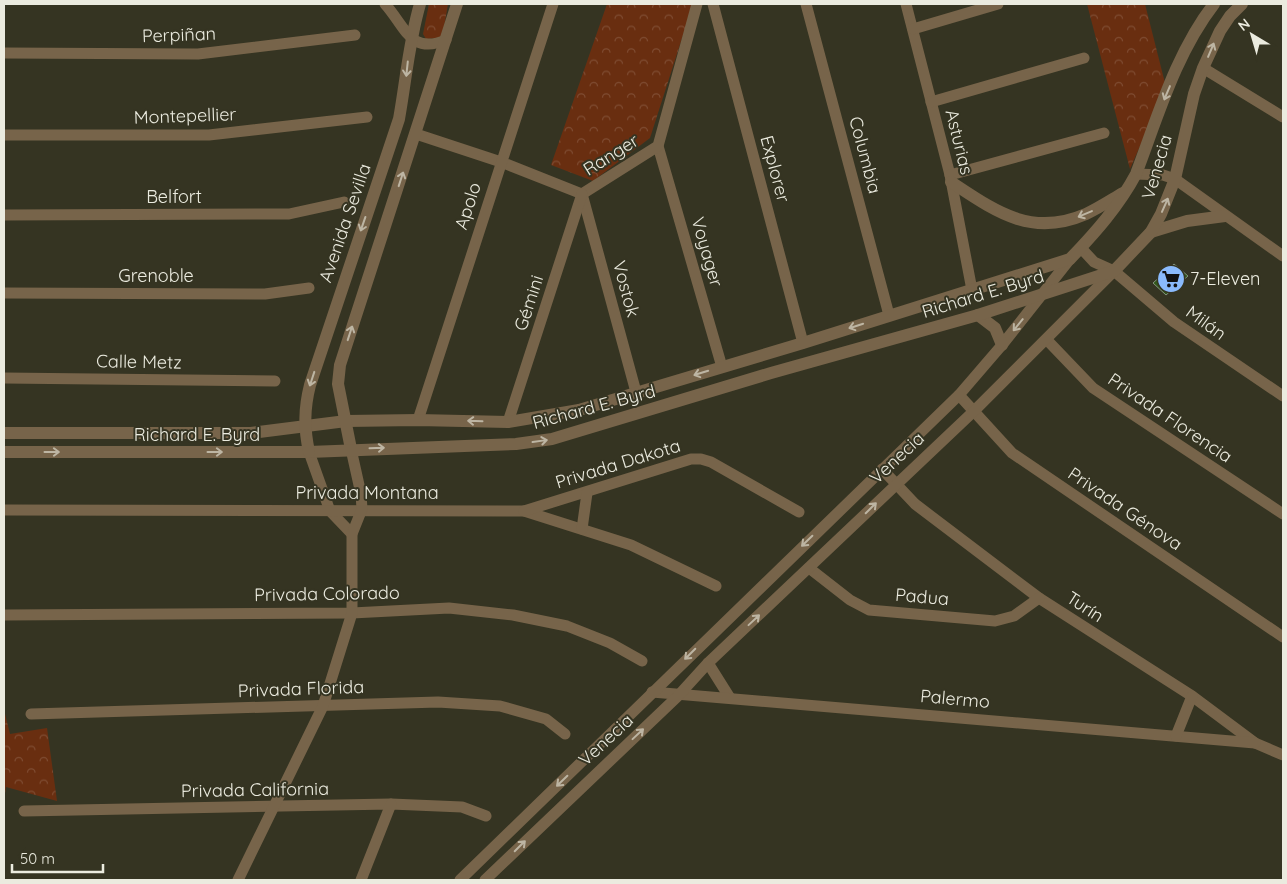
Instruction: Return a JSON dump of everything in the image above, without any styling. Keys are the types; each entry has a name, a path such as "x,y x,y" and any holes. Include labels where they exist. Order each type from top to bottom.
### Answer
{"street":[{"path":"385,4 410,39 428,45 446,40"},
{"name":"Avenida Sevilla","path":"309,452 304,426 305,406 310,385 399,118 406,82 410,39 420,4"},
{"path":"238,880 323,706 352,612 352,534 362,509 361,494 338,384 340,364 457,4"},
{"name":"Apolo","path":"418,420 553,4"},
{"name":"Ranger","path":"416,134 501,162 582,194 658,146 697,4"},
{"name":"Explorer","path":"713,4 804,343"},
{"name":"Columbia","path":"806,4 889,315"},
{"name":"Asturias","path":"906,4 950,178 972,290"},
{"path":"913,29 998,4"},
{"name":"Venecia","path":"460,880 959,395 1044,294 1070,259 1127,190 1136,174 1180,62 1194,34 1214,4"},
{"name":"Venecia","path":"485,880 678,696 708,663 1047,340 1151,232 1175,179 1194,94 1203,68 1220,31 1242,4"},
{"name":"Perpiñan","path":"4,53 198,54 355,35"},
{"path":"931,102 1084,58"},
{"path":"1203,68 1283,118"},
{"name":"Montepellier","path":"4,135 209,135 367,116"},
{"path":"950,178 1104,133"},
{"name":"Voyager","path":"658,146 722,367"},
{"path":"1136,174 1163,175 1175,179 1283,256"},
{"path":"950,178 1014,220 1042,223 1064,221 1086,214 1127,190"},
{"name":"Vostok","path":"582,194 636,392"},
{"name":"Gémini","path":"508,422 582,194"},
{"name":"Belfort","path":"4,215 289,214 344,202"},
{"path":"1151,232 1187,221 1225,216"},
{"name":"Milán","path":"1080,248 1094,262 1114,271 1174,322 1283,396"},
{"name":"Richard E. Byrd","path":"4,433 251,433 346,421 508,422 579,410 804,343 1070,259"},
{"name":"Richard E. Byrd","path":"4,452 309,452 516,444 552,439 771,373 978,315 1114,271"},
{"name":"Grenoble","path":"4,293 265,294 309,288"},
{"path":"978,315 995,328 1002,345"},
{"name":"Privada Florencia","path":"1047,340 1099,393 1283,514"},
{"name":"Calle Metz","path":"4,378 275,381"},
{"name":"Privada Génova","path":"959,395 1012,453 1283,637"},
{"path":"309,452 330,511 352,534"},
{"name":"Privada Dakota","path":"524,511 587,493 691,459 701,458 799,512"},
{"name":"Turín","path":"882,469 915,504 1039,598 1192,696 1255,743 1283,755"},
{"path":"582,529 587,493"},
{"name":"Privada Montana","path":"4,510 330,511 362,509 524,511 631,545 716,586"},
{"name":"Padua","path":"809,568 850,600 870,610 995,621 1014,616 1039,598"},
{"name":"Privada Colorado","path":"4,615 352,612 448,608 513,615 567,626 610,643 642,661"},
{"path":"708,663 730,698"},
{"name":"Palermo","path":"652,692 678,696 730,698 1255,743"},
{"path":"1176,736 1192,696"},
{"name":"Privada Florida","path":"31,714 438,702 500,706 546,719 565,734"},
{"path":"361,880 391,804"},
{"name":"Privada California","path":"24,811 274,808 391,804 462,808 486,816"},
{"path":"472,868 485,880"}],"green space":[{"path":"429,4 448,4 443,33 439,38 426,39 423,34"},
{"path":"607,4 693,4 650,138 593,181 551,165"},
{"path":"1087,4 1145,4 1166,87 1130,169"},
{"path":"4,710 10,734 47,728 57,801 6,787 4,800"}],"building":[{"name":"7-Eleven","path":"1174,264 1188,276 1166,295 1153,283"}],"place":[{"name":"7-Eleven","path":"1171,279"}]}
